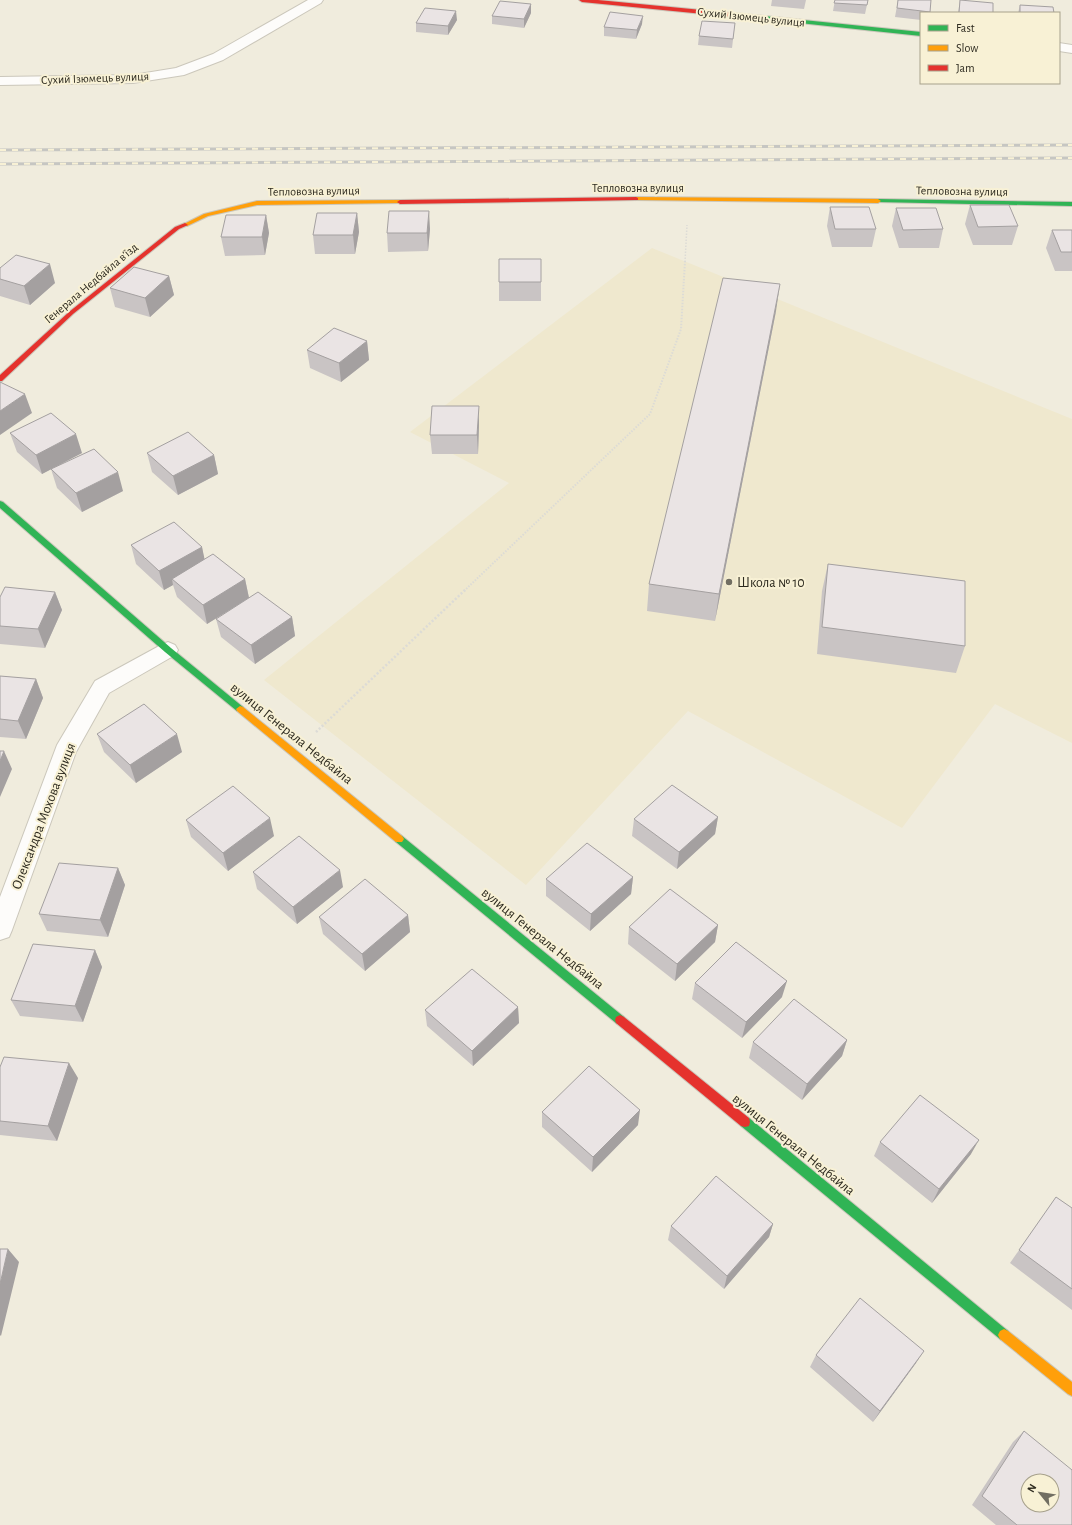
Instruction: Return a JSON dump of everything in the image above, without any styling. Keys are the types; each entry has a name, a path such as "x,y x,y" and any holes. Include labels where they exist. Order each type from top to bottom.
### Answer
{"street":[{"name":"Сухий Ізюмець вулиця","path":"0,81 133,79 179,72 218,57 317,0"},
{"name":"Сухий Ізюмець вулиця","path":"582,0 920,34"},
{"path":"1060,47 1072,49"},
{"name":"Тепловозна вулиця","path":"206,215 257,203 689,199 1072,204"},
{"name":"Генерала Недбайла в’їзд","path":"0,379 71,313 170,233 177,228 206,215"},
{"name":"вулиця Генерала Недбайла","path":"0,504 168,650 1072,1390"},
{"name":"Олександра Мохова вулиця","path":"0,930 64,751 102,687 168,650"}],"path":[{"path":"294,753 650,414 681,329 689,199"}],"shaded area":[{"name":"Школа № 10","path":"652,248 1072,419 1072,743 995,704 902,828 688,711 526,885 264,680 509,483 410,432"}],"building":[{"path":"835,0 868,0 867,5 834,3"},
{"path":"898,0 931,0 930,12 897,8"},
{"path":"960,0 993,3 993,12 959,12"},
{"path":"500,1 531,4 524,19 492,16"},
{"path":"1020,5 1053,7 1054,12 1020,12"},
{"path":"425,8 456,11 448,26 416,23"},
{"path":"610,12 643,16 637,30 604,27"},
{"path":"702,21 735,23 733,39 699,36"},
{"path":"970,205 1009,205 1018,226 978,227"},
{"path":"830,207 869,207 876,229 835,229"},
{"path":"896,208 936,208 943,229 903,230"},
{"path":"389,211 429,211 427,233 387,233"},
{"path":"317,213 357,213 353,235 313,235"},
{"path":"226,215 266,215 262,237 221,237"},
{"path":"1052,230 1072,230 1072,252 1061,252"},
{"path":"16,255 50,264 24,286 0,279 0,268"},
{"path":"499,259 541,259 541,282 499,282"},
{"path":"134,267 169,276 145,298 110,288"},
{"path":"723,278 780,284 719,594 649,584"},
{"path":"334,328 367,341 339,363 307,350"},
{"path":"0,382 25,394 0,411"},
{"path":"432,406 479,406 477,435 430,435"},
{"path":"51,413 76,434 36,455 10,433"},
{"path":"188,432 214,455 173,476 147,453"},
{"path":"94,449 118,472 76,493 51,469"},
{"path":"174,522 202,547 159,571 131,545"},
{"path":"213,554 245,579 203,605 172,579"},
{"path":"828,564 965,581 965,646 822,627"},
{"path":"5,587 55,592 38,629 0,626 0,597"},
{"path":"258,592 292,617 251,645 216,619"},
{"path":"0,676 36,679 18,721 0,719"},
{"path":"144,704 177,734 130,765 97,734"},
{"path":"0,751 4,751 0,761"},
{"path":"672,785 718,817 679,852 634,819"},
{"path":"233,786 270,818 223,853 186,820"},
{"path":"299,836 340,870 293,907 253,872"},
{"path":"587,843 633,877 591,914 546,879"},
{"path":"59,863 118,868 100,920 39,914"},
{"path":"365,879 408,915 362,954 319,917"},
{"path":"670,889 718,925 677,964 629,927"},
{"path":"736,942 787,981 746,1022 695,983"},
{"path":"33,944 95,950 75,1006 11,1000"},
{"path":"472,969 518,1007 472,1051 425,1010"},
{"path":"794,999 847,1040 807,1084 753,1042"},
{"path":"4,1057 69,1063 48,1126 0,1121 0,1067"},
{"path":"589,1066 640,1110 593,1157 542,1112"},
{"path":"920,1095 979,1140 939,1189 880,1142"},
{"path":"716,1176 773,1224 727,1276 671,1226"},
{"path":"1056,1197 1072,1208 1072,1289 1019,1250"},
{"path":"0,1249 8,1249 0,1284"},
{"path":"860,1298 924,1351 880,1411 816,1355"},
{"path":"1024,1431 1072,1470 1072,1525 1017,1525 982,1496"}],"railway":[{"path":"0,150 1072,145"},
{"path":"0,164 1072,158"}],"traffic: fast":[{"path":"764,18 920,34"},
{"path":"878,201 1072,204"},
{"path":"0,504 168,650 240,709"},
{"path":"399,839 620,1020"},
{"path":"745,1122 1004,1335"}],"traffic: slow":[{"path":"636,199 878,201"},
{"path":"185,225 206,215 257,203 400,202"},
{"path":"240,709 399,839"},
{"path":"1004,1335 1072,1390"}],"traffic: jam":[{"path":"582,0 764,18"},
{"path":"400,202 636,199"},
{"path":"0,379 71,313 177,228 185,225"},
{"path":"620,1020 745,1122"}],"place":[{"name":"Школа № 10","path":"729,582"}]}
